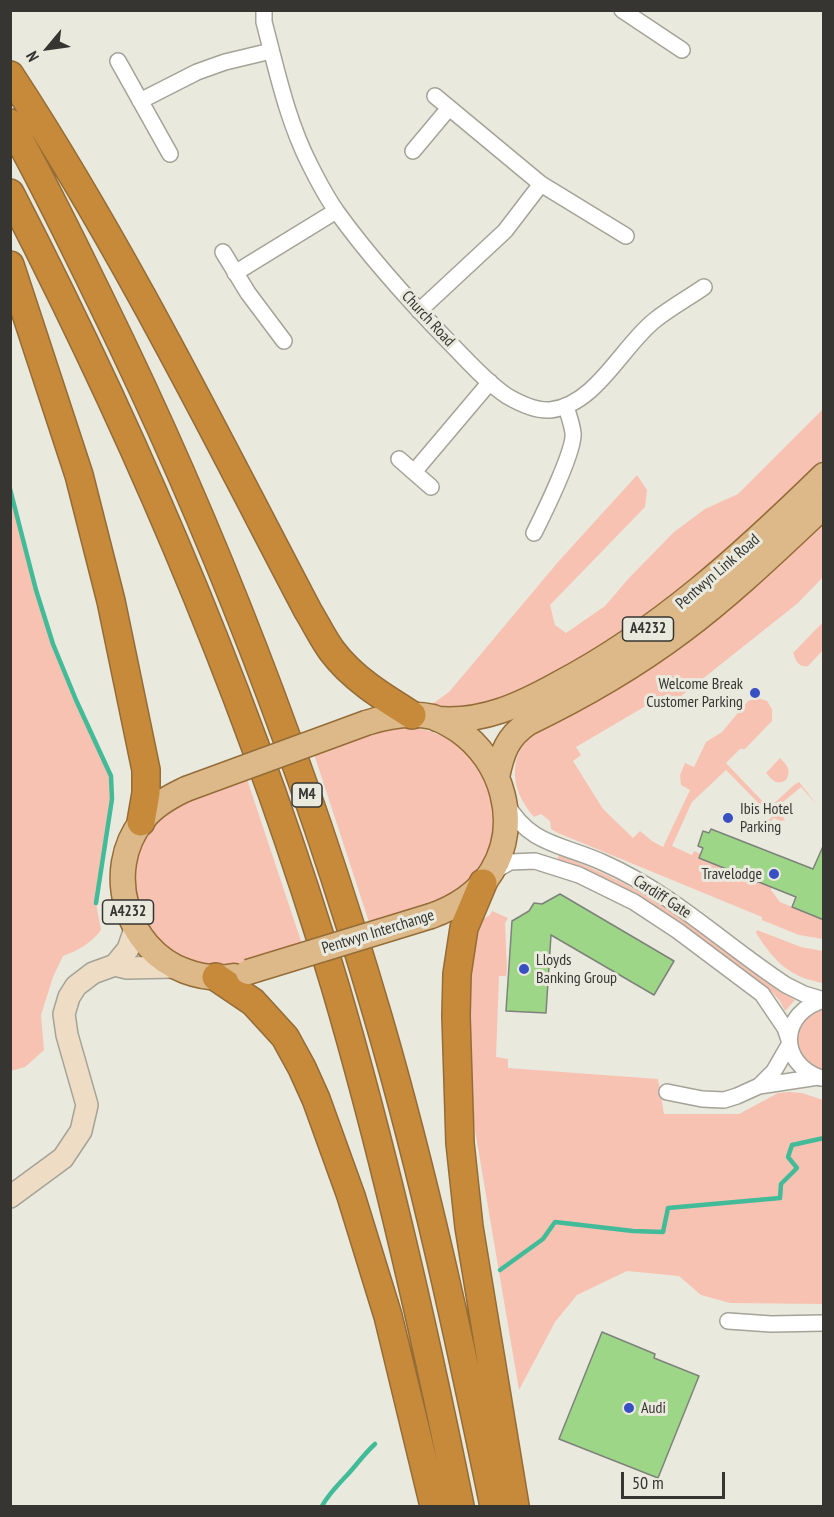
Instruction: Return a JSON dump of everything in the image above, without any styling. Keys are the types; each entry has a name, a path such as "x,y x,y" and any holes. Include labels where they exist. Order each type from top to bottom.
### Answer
{"highway":[{"path":"10,75 51,138 110,238 308,611 332,650 353,674 373,691 425,717"},
{"name":"M4","path":"10,123 81,261 172,450 252,645 295,761 356,945 404,1111 436,1242 494,1506"},
{"name":"M4","path":"10,194 87,344 167,522 239,703 282,822 336,990 390,1187 460,1506"},
{"path":"10,265 76,465 111,601 146,770 146,793 141,822"},
{"path":"487,878 464,928 457,974 460,1143 469,1227 515,1506"},
{"path":"216,977 265,1012 285,1036 316,1099 351,1196 388,1316 434,1506"}],"main road":[{"name":"Pentwyn Link Road","path":"425,717 471,719 497,712 549,689 625,645 702,588 824,475"},
{"name":"Pentwyn Link Road","path":"500,787 505,746 518,730 599,686 682,631 736,587 824,506"},
{"name":"Pentwyn Interchange","path":"425,717 391,717 366,723 186,789 161,803 141,822 129,845 123,873 126,908 135,929 153,952 175,967 192,974 216,977 248,972 431,916 454,905 487,878"},
{"name":"A4232","path":"425,717 471,741 484,755 500,787 506,816 505,837 498,859 487,878"}],"street":[{"name":"Church Road","path":"264,10 264,22 286,108 300,144 336,211 376,262 419,310 490,382 507,395 532,407 549,410 566,406"},
{"path":"622,10 682,50"},
{"path":"140,101 197,72 225,62 271,51"},
{"path":"118,61 170,154"},
{"path":"435,96 541,184 626,236"},
{"path":"413,151 449,108"},
{"path":"419,310 505,231 541,184"},
{"path":"235,273 336,211"},
{"path":"223,252 235,273 284,341"},
{"path":"534,533 563,469 574,435 566,406 594,387 654,320 704,287"},
{"path":"414,472 490,382"},
{"path":"399,459 431,487"},
{"name":"Cardiff Gate","path":"500,787 521,825 533,834 605,863 634,878 681,908 786,985 824,1000"},
{"name":"Cardiff Gate","path":"487,878 510,862 535,861 579,875 634,902 686,936 762,994 785,1028 795,1060 805,1071 821,1078"},
{"path":"10,1197 63,1158 81,1131 87,1105 67,1035 64,1014 69,997 76,986 93,973 115,965 128,949 135,929"},
{"path":"115,965 127,968 175,967"},
{"name":"Cardiff Gate","path":"789,1042 790,1029 795,1018 812,1003 824,1000"},
{"path":"759,1086 774,1071 789,1042"},
{"path":"667,1092 702,1099 724,1100 759,1086 821,1078"},
{"path":"728,1321 771,1324 824,1323"}],"shaded area":[{"path":"823,409 823,459 749,533 630,631 541,685 479,708 450,709 431,705 449,692 558,562 637,475 647,490 645,507 550,605 555,625 566,633 605,606 674,532 705,509 738,494"},
{"path":"11,489 36,590 53,644 111,776 112,799 96,903 101,930 84,946 63,956 53,977 41,1015 44,1050 25,1067 11,1071"},
{"path":"823,519 823,577 798,603 671,704 661,697 576,747 581,755 573,761 603,809 633,838 640,831 663,847 690,790 681,785 680,775 685,763 694,767 706,742 722,732 748,701 758,698 767,701 772,709 772,721 745,749 740,749 726,763 769,808 799,782 818,806 801,787 777,807 785,820 773,818 769,827 765,824 772,817 726,770 692,802 672,846 692,855 694,851 701,854 699,858 771,887 780,902 823,920 823,939 799,935 762,920 762,917 558,833 551,829 550,821 541,814 534,817 527,807 517,787 515,765 518,755 532,735 530,732"},
{"path":"823,622 823,650 808,666 802,666 793,653"},
{"path":"413,727 433,732 451,741 474,762 484,778 493,814 493,832 489,850 481,866 460,890 422,907 369,922 314,754 375,729"},
{"path":"780,758 787,765 789,773 786,780 777,782 766,773"},
{"path":"247,779 302,944 226,967 191,963 163,946 137,910 133,870 142,839 164,812 190,799"},
{"path":"559,855 627,885 659,903 703,933 767,983 795,1000 785,1011 773,993 697,935 616,885 557,860"},
{"path":"492,911 508,918 505,923 506,976 499,976 496,1057 508,1059 508,1068 658,1079 664,1114 739,1114 778,1093 802,1093 823,1100 823,1304 730,1303 701,1295 679,1276 627,1271 577,1295 555,1322 519,1390 467,1083 466,1009 475,934 481,920 490,915"},
{"path":"757,930 801,947 823,951 823,983 801,977 784,967 763,943 756,933"},
{"path":"823,1007 823,1071 808,1064 803,1058 796,1043 796,1035 803,1019"}],"building":[{"path":"711,829 813,869 824,844 824,920 792,907 796,897 699,858 703,848 698,846 703,831 709,833"},
{"path":"560,894 674,961 654,995 551,935 546,1013 506,1011 512,921 529,911 534,903 542,904"},
{"name":"Audi","path":"602,1332 655,1354 654,1358 699,1376 658,1478 559,1439"}],"waterway":[{"path":"10,489 36,590 53,644 111,776 112,799 96,903"},
{"path":"500,1270 543,1239 555,1222 663,1232 668,1208 780,1198 781,1184 797,1168 788,1157 792,1145 824,1138"},
{"path":"322,1506 328,1496 375,1444"}],"place":[{"name":"Welcome Break Customer Parking","path":"755,693"},
{"name":"Ibis Hotel Parking","path":"728,818"},
{"name":"Travelodge","path":"774,874"},
{"name":"Lloyds Banking Group","path":"524,969"},
{"name":"Audi","path":"629,1408"}]}
